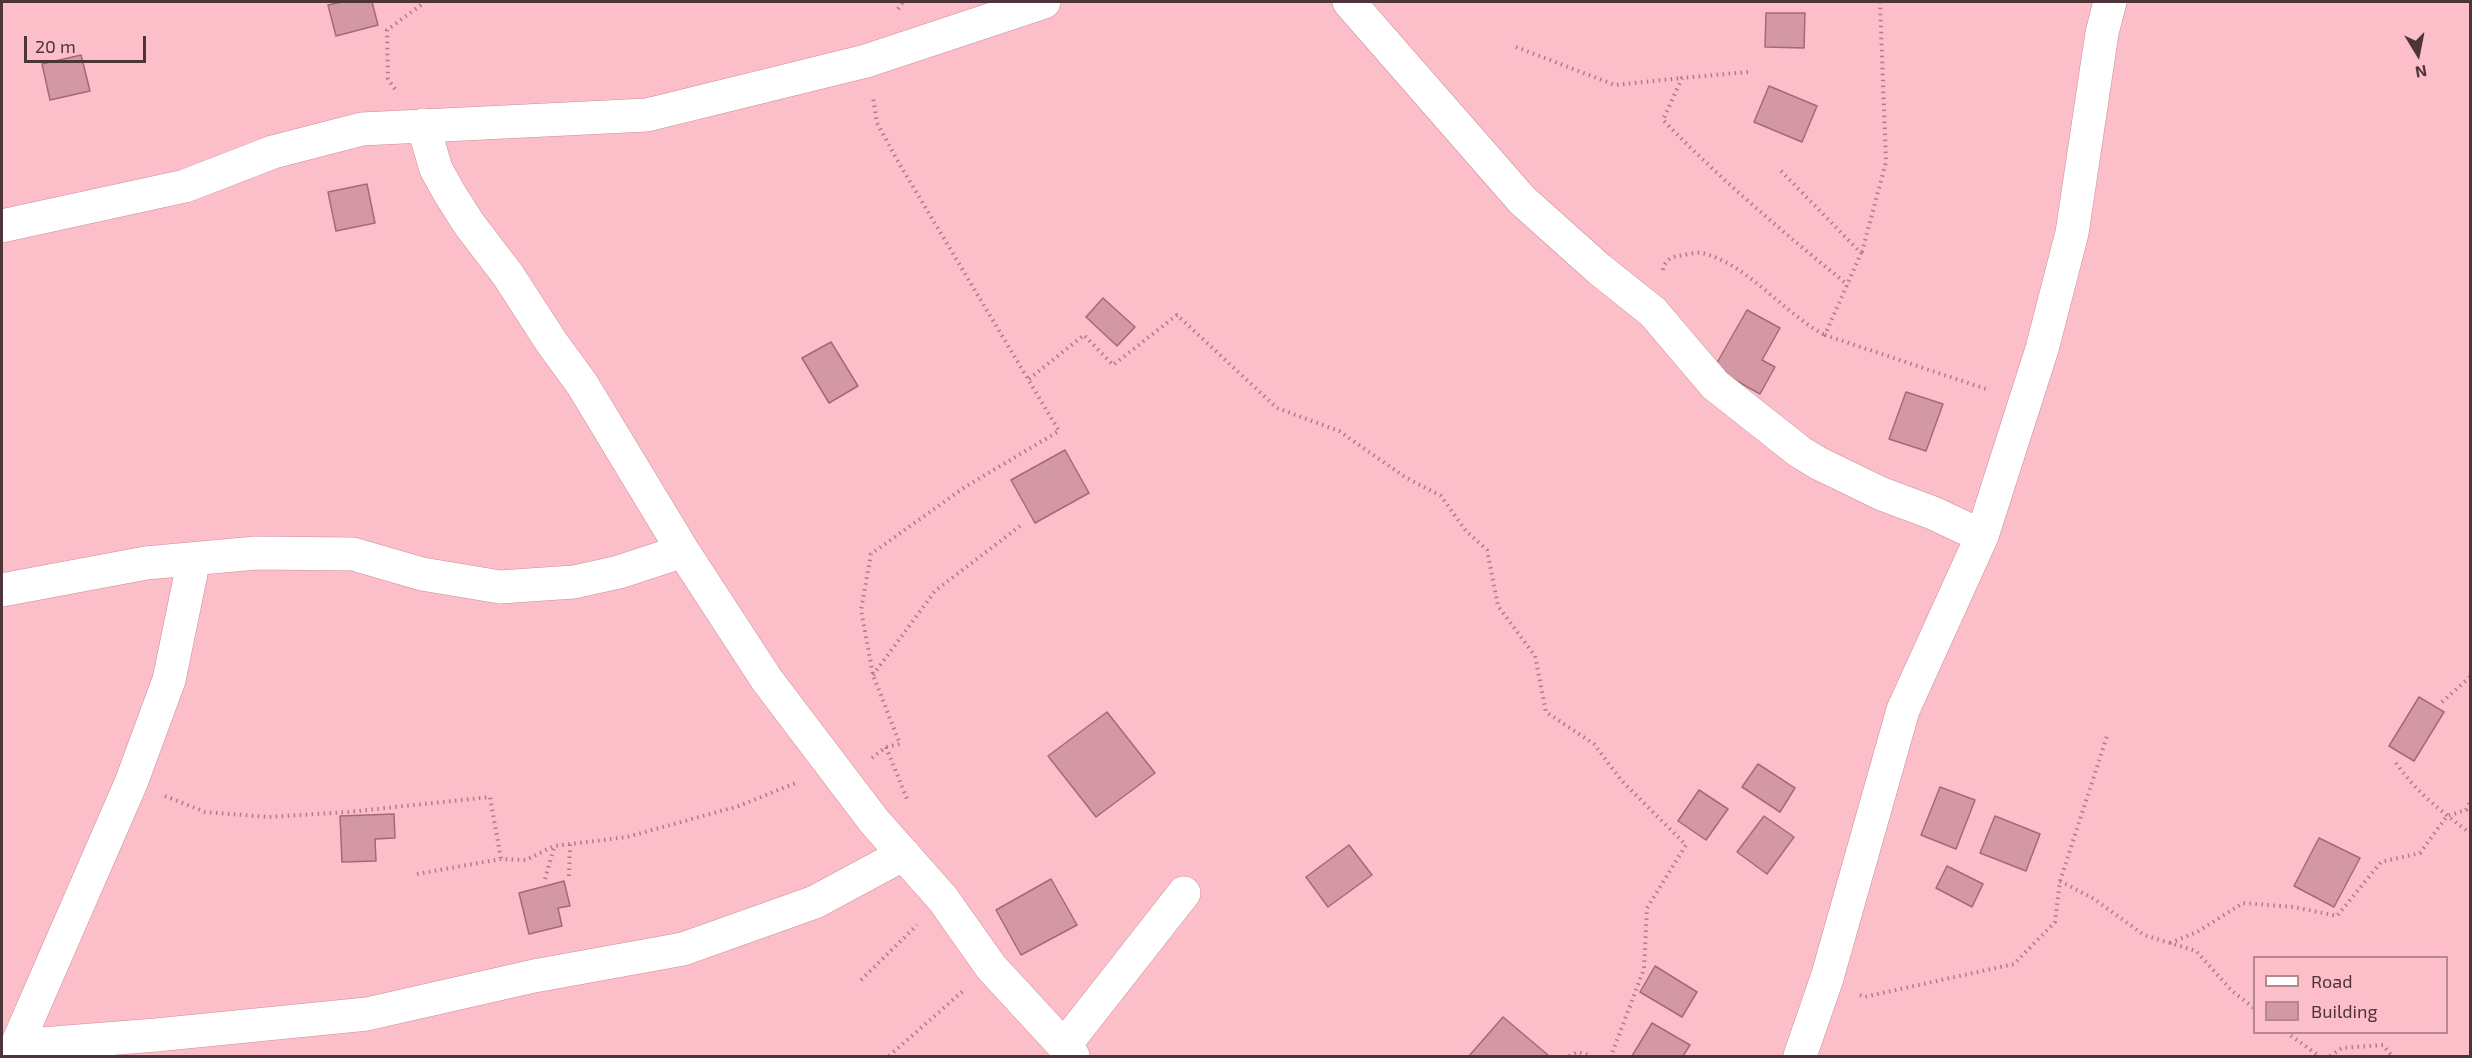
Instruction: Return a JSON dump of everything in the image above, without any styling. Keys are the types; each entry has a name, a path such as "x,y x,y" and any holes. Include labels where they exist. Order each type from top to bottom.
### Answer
{"street":[{"path":"2,226 185,186 273,152 362,129 647,115 866,61 1044,2"},
{"path":"1349,2 1522,200 1599,269 1653,312 1715,385 1800,452 1818,463 1882,494 1933,513 1982,536"},
{"path":"1800,1056 1827,978 1903,710 1982,536 2042,349 2072,233 2102,33 2110,2"},
{"path":"423,125 436,169 450,194 469,224 508,275 552,344 582,384 683,551 767,680 874,821 943,899 991,967 1068,1051 1184,893"},
{"path":"2,590 146,563 256,553 353,554 422,574 500,587 574,582 619,572 683,551"},
{"path":"14,1051 131,783 169,680 194,559"},
{"path":"14,1051 367,1014 534,976 682,949 815,902 904,854"}],"path":[{"path":"423,125 388,79 387,30 425,2"},
{"path":"1825,335 1861,253 1886,162 1880,2"},
{"path":"1516,46 1615,86 1748,72"},
{"path":"417,874 501,859 526,860 554,846 627,837 739,806 835,768 854,768 866,764 886,747 900,744 873,675 861,610 871,554 965,487 1059,431 969,285 880,129 866,61"},
{"path":"1682,78 1663,120 1708,165 1788,237 1848,285"},
{"path":"1782,171 1861,253"},
{"path":"1653,312 1661,289 1664,265 1672,257 1700,252 1728,264 1772,295 1807,326 1825,335 2024,402"},
{"path":"1029,379 1084,335 1113,365 1177,315 1277,408 1339,431 1405,477 1441,496 1466,531 1487,550 1498,606 1534,656 1546,712 1594,744 1621,780 1686,845 1647,908 1644,969 1611,1056"},
{"path":"873,675 935,591 1020,526"},
{"path":"2442,702 2470,677"},
{"path":"1827,978 1864,997 2014,964 2055,922 2060,882 2107,736"},
{"path":"2396,763 2407,780 2470,833"},
{"path":"131,783 205,812 269,817 348,812 490,797 501,859"},
{"path":"2170,943 2197,932 2243,903 2294,907 2337,916 2381,862 2420,853 2447,816 2466,810 2470,802"},
{"path":"569,876 570,843"},
{"path":"544,879 554,846"},
{"path":"2060,882 2094,899 2144,934 2196,951 2232,991 2253,1007"},
{"path":"861,980 943,899"},
{"path":"889,1056 991,967"},
{"path":"2289,1034 2319,1056"},
{"path":"2330,1056 2342,1048 2383,1045 2392,1056"},
{"path":"1569,1056 1578,1052 1592,1056"}],"building":[{"path":"342,2 372,2 378,25 336,36 328,5"},
{"path":"1766,13 1805,13 1804,48 1765,47"},
{"path":"81,55 90,91 50,100 42,64"},
{"path":"1769,86 1817,106 1802,142 1754,122"},
{"path":"367,184 375,223 336,231 328,192"},
{"path":"1103,298 1135,327 1117,346 1086,317"},
{"path":"1747,310 1780,328 1762,360 1775,367 1760,394 1714,368"},
{"path":"831,342 858,386 829,403 802,358"},
{"path":"1906,392 1943,404 1926,451 1889,439"},
{"path":"1065,450 1089,493 1035,523 1011,480"},
{"path":"2419,697 2444,712 2414,761 2389,746"},
{"path":"1107,712 1155,773 1096,817 1048,756"},
{"path":"1758,764 1795,788 1780,812 1742,787"},
{"path":"1940,787 1975,800 1956,849 1921,835"},
{"path":"1699,790 1728,809 1706,840 1678,821"},
{"path":"394,814 395,838 375,839 376,861 342,862 340,816"},
{"path":"1764,816 1794,837 1767,874 1737,852"},
{"path":"1995,816 2040,834 2026,871 1980,853"},
{"path":"2319,838 2360,858 2334,907 2294,886"},
{"path":"1349,845 1372,875 1328,907 1306,877"},
{"path":"1947,866 1983,884 1972,907 1936,888"},
{"path":"1051,879 1077,925 1021,955 996,910"},
{"path":"564,881 570,906 558,908 562,926 529,934 519,893"},
{"path":"1655,966 1697,992 1682,1017 1640,992"},
{"path":"1503,1017 1548,1055 1469,1056"},
{"path":"1652,1023 1690,1045 1683,1056 1632,1056"}]}
